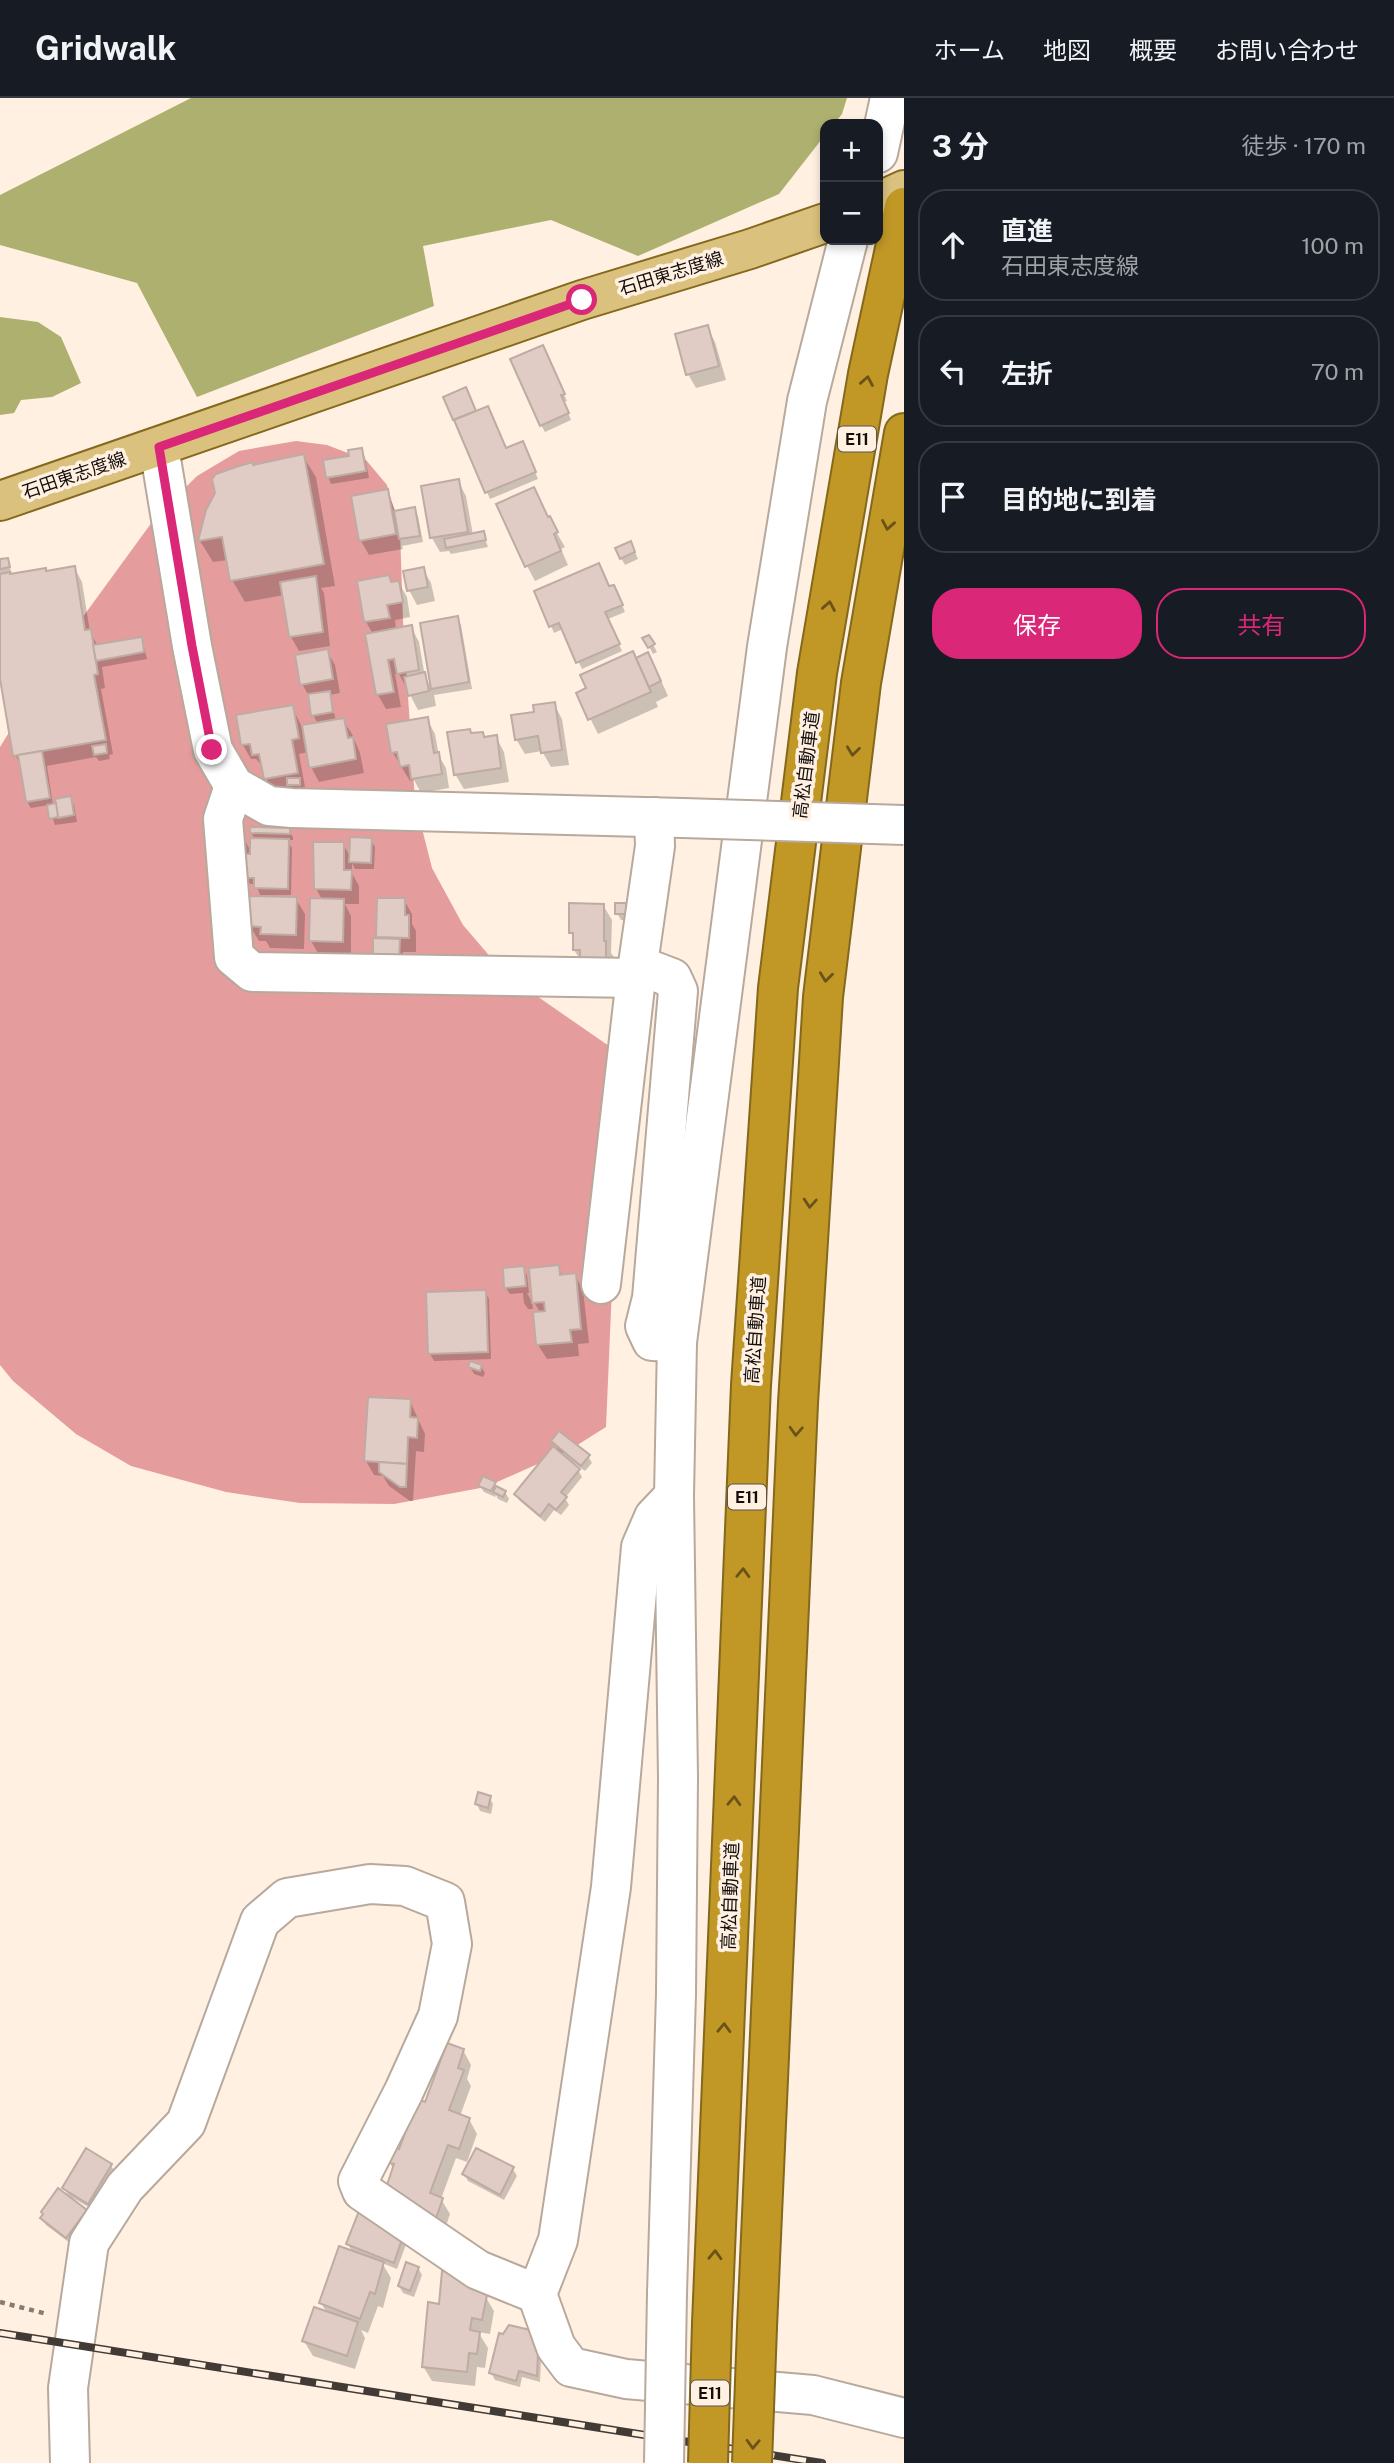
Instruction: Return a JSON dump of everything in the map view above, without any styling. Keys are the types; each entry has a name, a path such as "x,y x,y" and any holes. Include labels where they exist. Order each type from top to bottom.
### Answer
{"highway":[{"name":"高松自動車道","path":"708,2463 751,1385 778,988 817,673 868,374 904,207"},
{"name":"E11","path":"752,2463 804,1308 824,997 861,683 904,433"}],"main road":[{"path":"883,200 904,190"},
{"name":"石田東志度線","path":"0,501 582,300 820,225"}],"street":[{"path":"883,130 890,98"},
{"path":"664,2463 676,1994 678,1805 674,1496 677,1342 767,647 807,401 847,245"},
{"path":"159,447 212,750 233,786 269,806 904,825"},
{"path":"233,786 223,819 234,957 252,972 637,972 671,978 678,991 652,1298 645,1326 652,1341 677,1342"},
{"path":"601,1284 637,972 655,846 669,818"},
{"path":"674,1496 654,1517 641,1548 611,1887 596,1996 558,2240 537,2294 556,2347 571,2367 626,2379 813,2395 904,2418"},
{"path":"70,2463 68,2388 89,2243 125,2187 186,2123 260,1922 287,1898 370,1884 405,1886 444,1902 452,1944 438,2016 404,2091 358,2181 362,2191 478,2270 537,2294"}],"path":[{"path":"0,2302 78,2322"}],"shaded area":[{"path":"191,98 847,98 838,119 820,119 820,141 779,194 638,256 551,220 423,246 434,306 197,397 137,283 0,245 0,195"},
{"path":"0,317 38,322 61,337 81,383 52,397 21,400 14,413 0,415"},
{"path":"296,441 327,445 366,460 387,485 400,530 415,801 432,868 463,925 505,974 622,1055 606,1427 571,1449 486,1487 394,1504 300,1503 226,1492 131,1466 76,1434 13,1381 0,1365 0,747 66,640 155,518 197,476 239,451"}],"building":[{"path":"708,325 719,366 686,375 675,334"},
{"path":"543,345 565,394 561,395 569,413 540,426 510,359"},
{"path":"466,387 476,411 453,420 443,397"},
{"path":"488,406 506,448 523,441 536,472 485,493 454,420"},
{"path":"362,448 366,471 326,478 323,460 349,456 348,450"},
{"path":"304,454 324,564 230,581 222,537 198,541 206,510 215,493 212,479 216,474 253,462 253,465"},
{"path":"459,479 468,532 430,538 421,486"},
{"path":"534,487 558,532 554,534 561,551 525,567 496,504"},
{"path":"388,489 396,534 359,541 351,496"},
{"path":"415,507 420,536 399,539 394,511"},
{"path":"484,531 486,540 446,548 444,539"},
{"path":"631,541 635,552 620,559 615,548"},
{"path":"8,558 10,567 0,569 0,559"},
{"path":"599,563 609,586 614,585 623,605 605,612 620,644 576,663 559,623 549,627 534,591"},
{"path":"75,566 85,630 91,629 98,674 94,675 106,740 13,756 0,679 0,574"},
{"path":"424,567 428,587 407,591 403,571"},
{"path":"389,575 391,582 399,581 403,602 387,605 390,618 364,622 357,581"},
{"path":"316,576 323,632 289,637 280,582"},
{"path":"458,616 469,682 431,689 420,623"},
{"path":"412,625 419,670 397,674 394,659 388,660 394,692 376,695 365,634"},
{"path":"649,635 655,644 648,648 642,638"},
{"path":"142,637 144,652 96,661 93,645"},
{"path":"328,649 333,679 300,685 295,655"},
{"path":"633,651 651,692 588,720 576,693 586,688 580,675"},
{"path":"648,652 661,681 649,687 636,658"},
{"path":"425,672 429,691 408,696 404,677"},
{"path":"330,691 333,712 311,716 308,694"},
{"path":"555,702 562,750 541,753 538,736 515,740 511,715 534,712 533,705"},
{"path":"293,705 299,738 292,740 298,773 264,779 259,754 252,755 250,744 241,745 236,715"},
{"path":"428,717 434,753 439,752 442,774 411,779 409,765 400,767 397,752 391,753 386,724"},
{"path":"344,718 348,738 353,737 356,759 309,768 302,725"},
{"path":"470,729 471,733 483,732 484,737 497,735 501,768 454,775 447,732"},
{"path":"106,744 107,753 94,755 92,746"},
{"path":"42,751 50,798 26,802 18,755"},
{"path":"287,778 300,778 300,785 287,785"},
{"path":"71,796 74,815 58,818 55,799"},
{"path":"56,803 58,817 49,819 47,805"},
{"path":"250,827 290,828 290,834 250,833"},
{"path":"350,837 372,838 371,863 349,862"},
{"path":"250,838 289,839 288,889 254,888 254,878 244,878 244,854 250,854"},
{"path":"313,842 344,842 344,870 352,870 351,890 314,889"},
{"path":"249,896 297,897 296,935 260,934 261,927 248,926"},
{"path":"310,898 344,899 343,942 309,941"},
{"path":"377,898 405,898 405,915 409,915 409,938 376,937"},
{"path":"569,903 604,904 606,959 580,959 580,950 573,950 573,933 569,933"},
{"path":"615,903 626,903 626,914 615,914"},
{"path":"373,938 400,939 399,961 373,960"},
{"path":"559,1265 560,1275 576,1273 581,1329 570,1330 572,1342 536,1345 533,1312 545,1311 544,1302 532,1303 529,1268"},
{"path":"524,1266 526,1286 504,1288 503,1268"},
{"path":"486,1290 488,1352 428,1354 426,1292"},
{"path":"470,1361 482,1365 480,1371 468,1367"},
{"path":"368,1397 411,1399 410,1417 418,1418 417,1438 408,1437 407,1464 364,1461"},
{"path":"559,1431 590,1455 581,1466 551,1441"},
{"path":"553,1446 580,1469 561,1492 567,1497 556,1510 549,1504 540,1516 514,1494"},
{"path":"379,1462 407,1464 406,1487 400,1487 379,1472"},
{"path":"483,1476 496,1482 491,1491 478,1486"},
{"path":"496,1486 506,1491 503,1497 493,1492"},
{"path":"478,1792 491,1796 488,1808 475,1804"},
{"path":"447,2043 464,2049 458,2068 464,2070 449,2110 470,2118 459,2149 448,2145 430,2193 443,2198 434,2224 385,2191 394,2164 387,2162 392,2147 399,2149 418,2099 425,2102"},
{"path":"86,2148 112,2164 88,2204 62,2188"},
{"path":"476,2148 514,2167 500,2195 462,2174"},
{"path":"58,2188 87,2210 66,2238 40,2218 43,2214 41,2212"},
{"path":"363,2201 405,2230 394,2263 346,2244"},
{"path":"339,2246 384,2262 375,2294 370,2292 360,2319 319,2303"},
{"path":"406,2262 419,2267 410,2291 398,2286"},
{"path":"442,2271 460,2272 487,2295 482,2320 472,2318 470,2330 480,2332 477,2354 469,2353 467,2372 422,2367 428,2302 439,2304"},
{"path":"314,2307 358,2322 347,2356 302,2341"},
{"path":"509,2325 539,2332 537,2376 519,2371 516,2381 489,2373 499,2333 503,2334"}],"railway":[{"path":"0,2333 822,2463"}],"route":[{"path":"212,750 159,447 582,300"}]}
